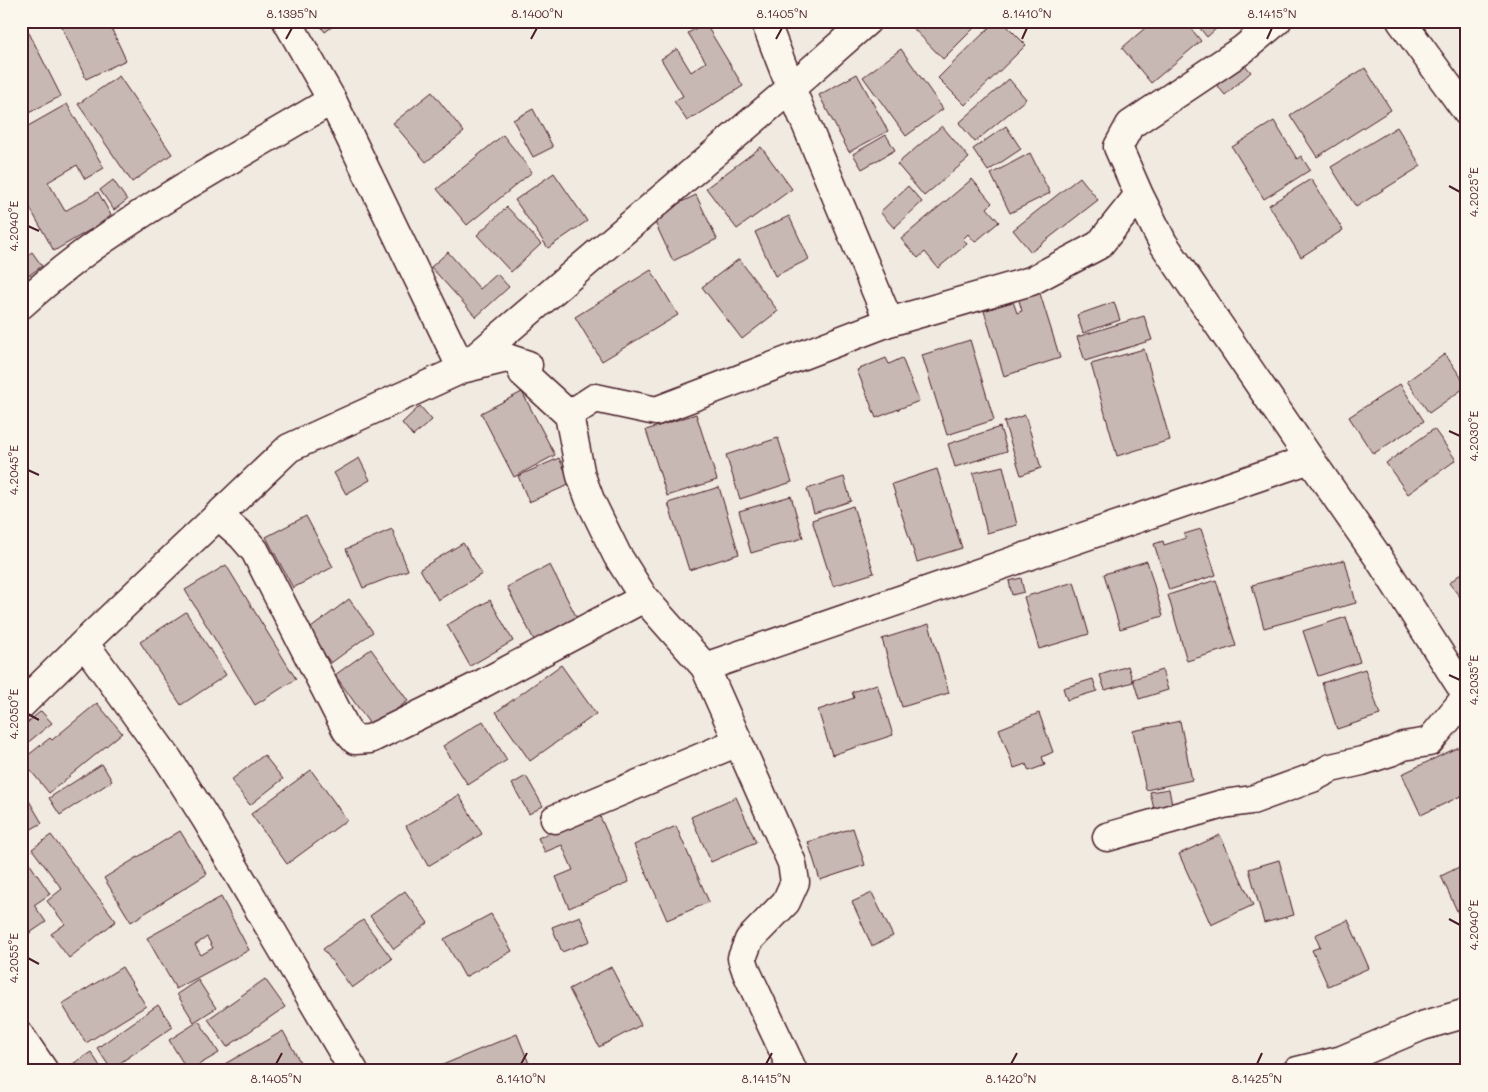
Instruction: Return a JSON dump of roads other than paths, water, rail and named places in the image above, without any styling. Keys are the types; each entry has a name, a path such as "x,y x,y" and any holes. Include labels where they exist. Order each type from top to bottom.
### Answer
{"street":[{"path":"287,21 332,100 462,369"},
{"path":"765,21 889,322"},
{"path":"462,369 867,21"},
{"path":"1107,837 1223,804 1252,800 1312,778 1331,768 1362,761 1403,746 1429,742 1467,696 1378,557 1163,243 1118,147 1130,125 1242,50 1277,21"},
{"path":"1401,21 1467,112"},
{"path":"21,305 54,276 100,241 165,198 332,100"},
{"path":"569,415 594,398 656,411 889,322 1031,281 1099,245 1139,195"},
{"path":"21,704 289,448 462,369 507,358 528,365 523,373 569,415 581,476 590,500 617,555 644,598 706,667 792,863 795,882 786,902 749,940 742,958 792,1071"},
{"path":"706,667 1310,459"},
{"path":"218,515 242,536 255,551 347,731 355,740 370,740 482,684 644,598"},
{"path":"84,643 168,759 187,789 354,1071"},
{"path":"555,819 738,742"},
{"path":"1296,1071 1342,1060 1422,1026 1467,1012"},
{"path":"21,1037 44,1071"}]}
